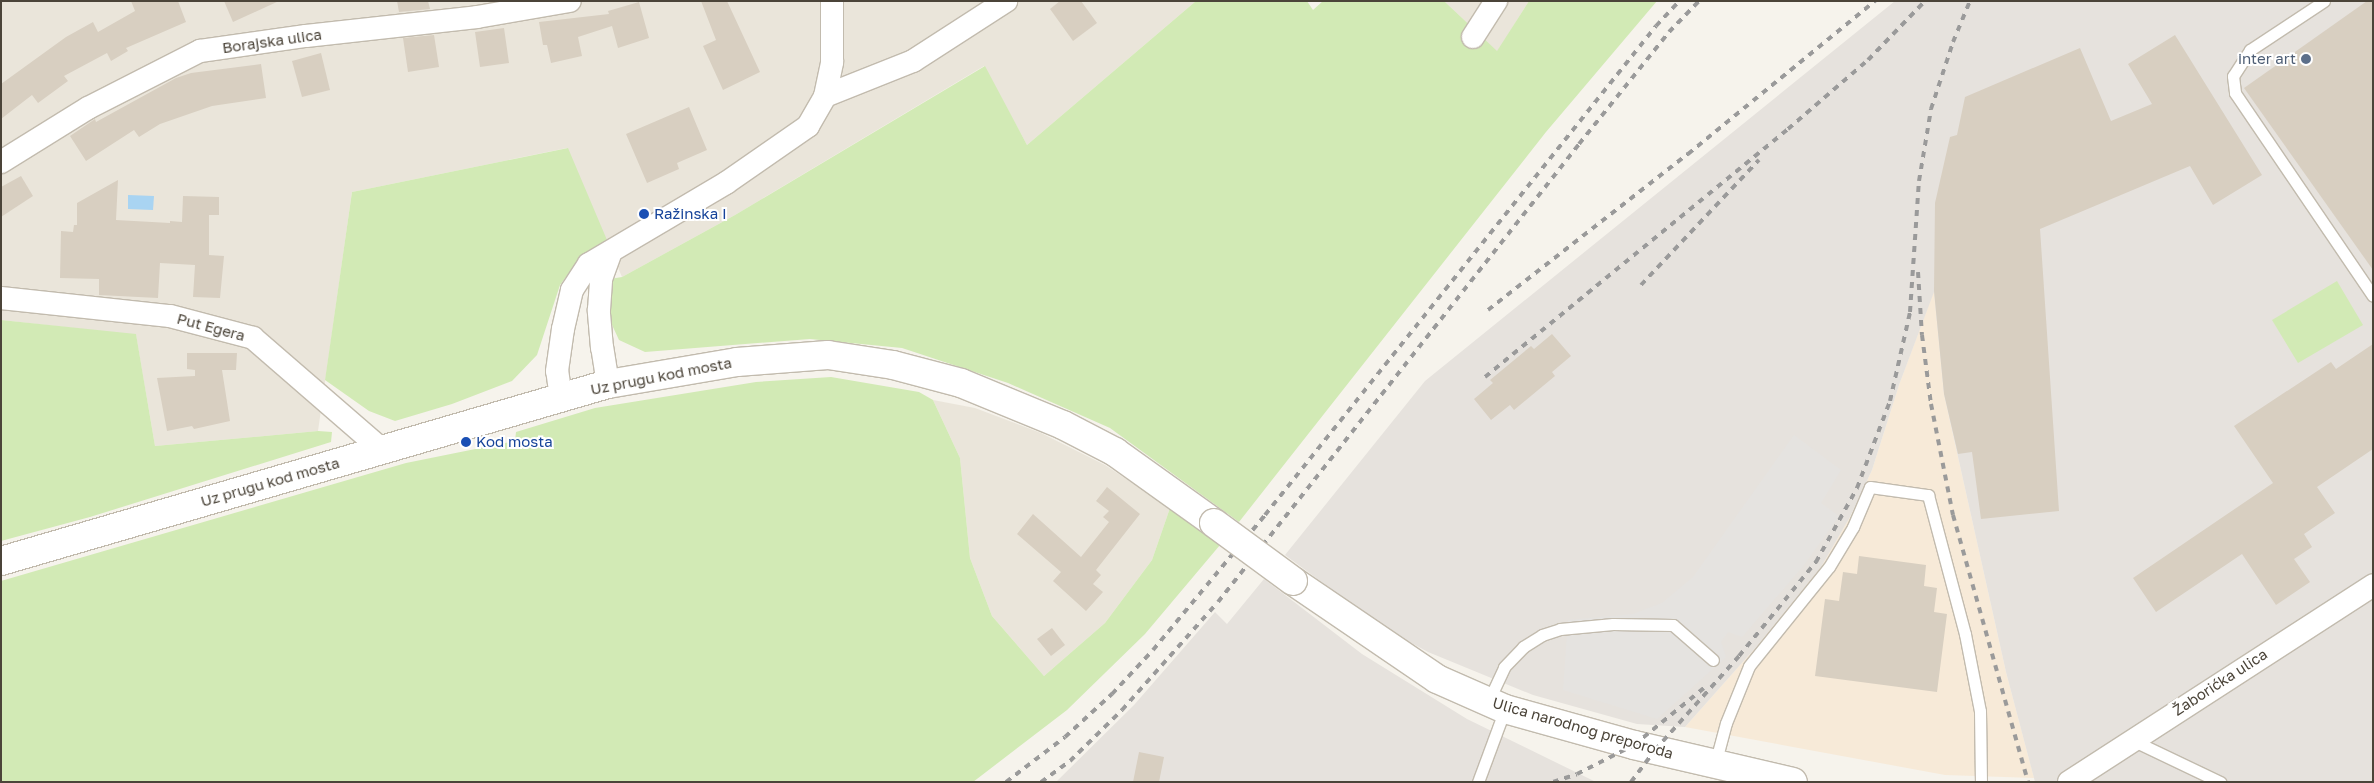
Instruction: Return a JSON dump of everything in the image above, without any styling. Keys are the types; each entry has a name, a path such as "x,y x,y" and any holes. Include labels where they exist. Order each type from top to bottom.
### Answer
{"street":[{"name":"Borajska ulica","path":"1,162 88,108 200,51 306,36 477,17 570,1"},
{"path":"561,398 557,371 563,330 572,290 589,264 726,183 808,126 825,96 832,62 832,1"},
{"path":"825,96 913,61 1006,1"},
{"path":"1473,37 1496,1"},
{"path":"608,384 602,348 599,310 601,279 611,252"},
{"name":"Put Egera","path":"1,298 170,316 253,338 380,449"},
{"name":"Uz prugu kod mosta","path":"1,561 608,384 737,362 828,355 893,365 960,383 1063,424 1115,452 1214,523"},
{"name":"Ulica narodnog preporoda","path":"1214,523 1293,581 1437,679 1497,705 1634,746 1793,782"},
{"name":"Žaborićka ulica","path":"2074,780 2131,740 2373,585"}],"lane":[{"path":"2324,1 2250,50 2233,76 2236,93 2373,296"},
{"path":"1716,764 1726,723 1749,666 1829,567 1853,527 1870,487 1928,495 1965,634 1980,711 1982,782"},
{"path":"1478,782 1497,705 1504,667 1523,647 1542,635 1560,629 1613,624 1673,625 1713,660"},
{"path":"2131,740 2220,782"}],"shaded area":[{"path":"1,1 1196,1 1027,145 984,66 735,215 622,277 567,148 352,192 318,431 155,446 136,335 1,320"},
{"path":"1444,1 1529,1 1497,52"},
{"path":"1895,1 2373,1 2373,782 2035,782 2006,672 1944,394 1934,292 1899,385 1872,470 1850,517 1821,567 1757,646 1685,727 1637,724 1533,695 1428,652 1384,628 1285,555 1425,381"},
{"path":"1934,291 1944,394 2006,672 2034,778 1945,775 1685,727 1757,646 1821,567 1850,517 1872,470 1899,385"},
{"path":"933,400 975,408 1041,433 1105,465 1170,508 1152,560 1105,623 1044,676 992,616 970,558 960,458"},
{"path":"1794,435 1841,470 1821,503 1839,516 1804,565 1742,637 1728,632 1721,642 1726,657 1657,719 1563,690 1568,620 1633,614 1662,603 1693,577"},
{"path":"1264,579 1362,654 1467,719 1596,782 1056,782 1134,705 1215,612 1227,624"}],"green space":[{"path":"1196,1 1307,1 1313,10 1323,1 1444,1 1497,51 1529,1 1657,1 1546,132 1239,522 1110,428 1008,383 902,348 810,339 645,352 619,340 607,314 610,279 622,277 735,215 985,66 1027,145"},
{"path":"568,148 607,240 575,265 560,285 537,355 512,381 452,404 395,421 369,411 325,380 352,192"},
{"path":"2337,281 2363,325 2298,363 2272,320"},
{"path":"1,320 136,334 155,446 318,431 332,432 331,442 90,517 1,541"},
{"path":"831,377 919,392 933,400 960,458 970,558 992,616 1044,676 1105,623 1152,560 1170,508 1220,545 1145,634 1067,710 973,782 1,782 1,581 406,463 515,441 516,432 595,408 756,382"}],"water":[{"path":"128,195 154,196 153,210 128,209"}],"building":[{"path":"131,1 178,1 186,22 126,48 128,51 111,61 107,53 64,76 68,81 38,103 32,95 1,119 1,84 66,37 93,22 98,32 135,11"},
{"path":"224,1 279,1 233,22"},
{"path":"397,1 428,1 430,9 399,12"},
{"path":"701,1 727,1 760,72 723,90 703,46 716,40"},
{"path":"1060,1 1081,1 1097,23 1073,41 1050,9"},
{"path":"2367,1 2373,1 2373,270 2244,88"},
{"path":"639,2 649,38 618,48 612,26 578,37 582,56 551,63 547,45 543,45 539,22 609,14 608,11"},
{"path":"504,28 509,63 480,67 475,32"},
{"path":"434,35 439,67 408,72 403,38"},
{"path":"2175,35 2262,175 2213,205 2190,166 2040,229 2059,511 1981,519 1972,452 1958,454 1944,394 1934,291 1935,203 1950,137 1957,135 1965,97 2080,48 2111,121 2152,104 2128,64"},
{"path":"321,53 330,90 302,97 292,61"},
{"path":"261,64 266,98 212,106 160,124 139,137 134,130 86,161 70,136 95,119 96,122 176,78 191,73"},
{"path":"689,107 707,150 677,163 679,169 647,183 626,134"},
{"path":"21,176 33,196 1,217 1,187"},
{"path":"118,180 116,220 182,222 183,196 219,197 219,215 209,215 209,255 224,256 220,298 193,297 195,265 160,263 158,298 99,295 99,279 60,278 61,231 73,232 74,225 77,225 77,203"},
{"path":"1552,334 1571,356 1552,372 1555,376 1514,410 1510,405 1491,420 1474,399 1493,383 1490,380 1531,346 1534,349"},
{"path":"2373,344 2373,449 2317,487 2335,513 2304,534 2312,547 2294,559 2310,582 2276,605 2242,554 2156,612 2133,578 2273,483 2234,426 2331,362 2336,369"},
{"path":"187,353 237,353 236,370 222,370 230,421 194,429 192,426 167,431 157,378 195,376 195,370 187,369"},
{"path":"1107,487 1140,514 1096,570 1101,575 1093,584 1103,592 1086,611 1053,581 1061,572 1017,534 1033,514 1081,557 1109,522 1103,517 1109,511 1096,501"},
{"path":"1859,556 1926,565 1924,586 1937,588 1934,612 1947,614 1937,692 1815,676 1825,599 1839,601 1843,572 1857,574"},
{"path":"1052,628 1065,645 1051,656 1037,639"},
{"path":"1139,752 1164,757 1159,782 1133,782"}],"railway":[{"path":"1006,782 1065,737 1112,694 1153,650 1265,515 1656,26 1679,1"},
{"path":"1041,782 1070,761 1122,710 1218,602 1579,144 1669,32 1699,1"},
{"path":"1488,310 1688,154 1875,1"},
{"path":"1485,377 1788,129 1868,60 1925,1"},
{"path":"1631,782 1655,750 1739,656 1816,562 1857,488 1890,401 1910,312 1919,181 1931,109 1953,42 1970,1"},
{"path":"1641,285 1759,160"},
{"path":"1918,272 1922,335 1931,404 1953,515 2028,782"},
{"path":"1553,782 1577,774 1634,745 1704,688"}],"place":[{"name":"inter art","path":"2306,59"},
{"name":"Ražinska I","path":"644,214"},
{"name":"Kod mosta","path":"466,442"}]}
